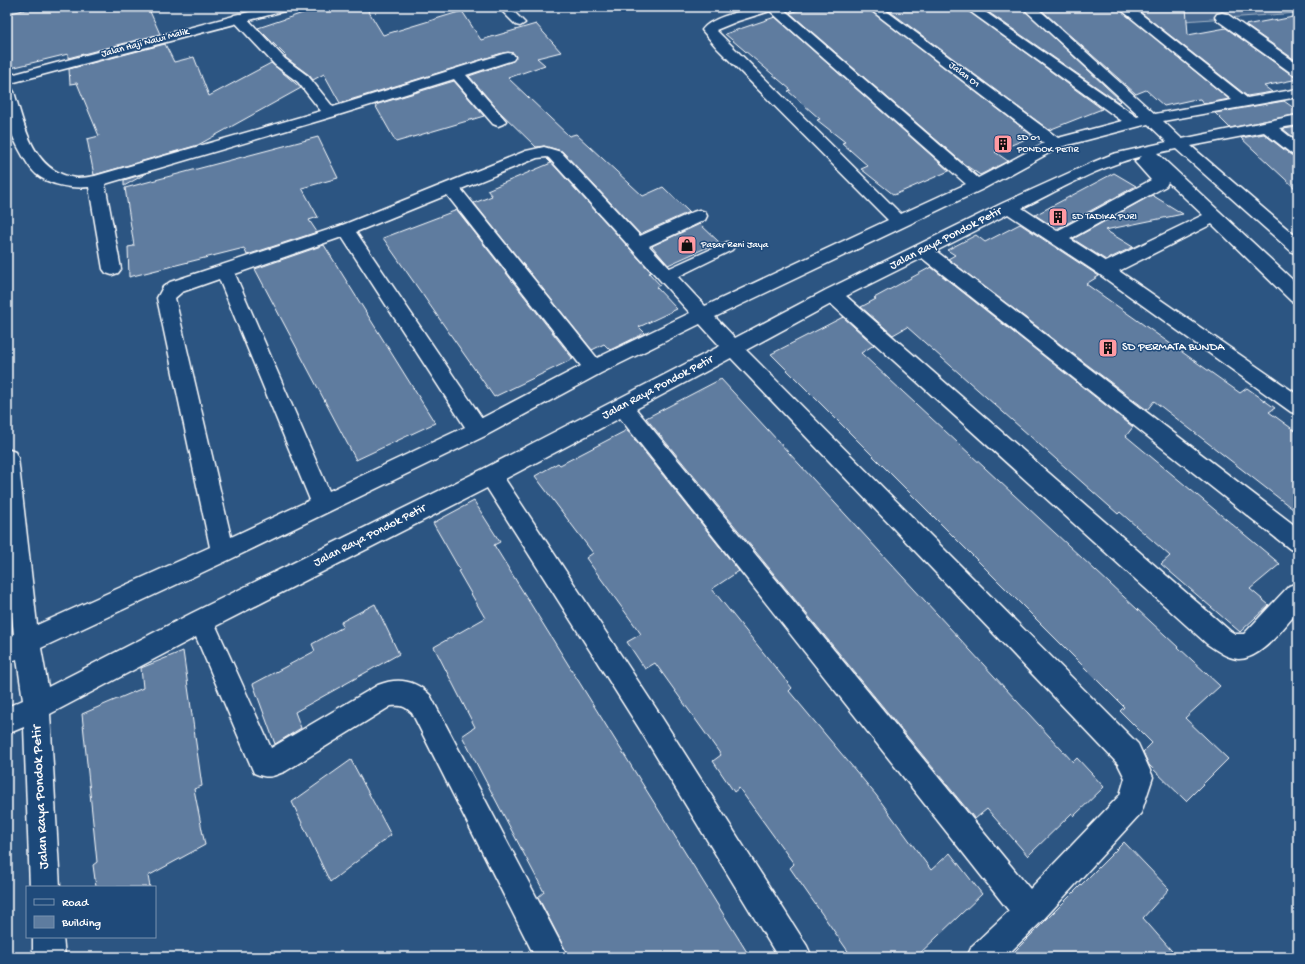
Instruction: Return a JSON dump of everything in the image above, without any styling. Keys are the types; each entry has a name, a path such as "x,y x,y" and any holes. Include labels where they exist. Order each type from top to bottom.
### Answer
{"street":[{"name":"Jalan Haji Nawi Malik","path":"7,80 283,7"},
{"path":"899,222 722,45 709,30 712,27 733,18 772,7 977,185"},
{"name":"Jalan O1","path":"873,7 1055,144"},
{"path":"970,7 1116,109 1144,117"},
{"path":"1028,7 1144,117 1298,248"},
{"path":"1124,7 1245,103"},
{"path":"1222,17 1298,71"},
{"path":"239,18 280,62 302,79 330,113"},
{"path":"7,92 20,138 41,170 58,178 78,183 96,181 330,113 508,57"},
{"path":"457,74 498,121"},
{"path":"21,648 478,430 594,368 702,315 977,185 1055,144 1144,117 1245,103 1298,93"},
{"name":"Jalan Raya Pondok Petir","path":"7,721 36,698 201,621 492,476 833,296 1009,207 1097,166 1143,151 1176,143 1298,120"},
{"path":"1266,126 1298,151"},
{"path":"223,552 166,298 169,292 176,287 346,230 532,154 542,151 550,152 555,155 733,348 1128,754 1139,776 1131,803 1029,912 983,957"},
{"path":"1143,151 1216,216 1298,296"},
{"path":"1057,238 1160,182 1146,165 1143,151"},
{"path":"96,181 112,269"},
{"path":"450,187 594,368"},
{"path":"1009,207 1105,270 1298,406"},
{"path":"637,244 699,216"},
{"path":"1105,270 1216,216"},
{"path":"346,230 478,430"},
{"path":"924,250 1298,542"},
{"path":"225,271 323,504"},
{"path":"833,296 1216,636 1232,646 1244,648 1252,644 1298,594"},
{"path":"623,407 1029,912"},
{"name":"Jalan Raya Pondok Petir","path":"7,458 21,648 36,698 45,886"},
{"path":"492,476 648,719 796,957"},
{"path":"201,621 264,763 269,764 276,761 387,694 401,692 412,695 422,704 552,957"},
{"path":"48,938 49,957"}],"lane":[{"path":"503,7 520,23"},
{"path":"666,276 727,247"}],"shaded area":[{"path":"1124,7 1298,7 1298,13 1155,23"}],"building":[{"path":"36,7 148,7 160,34 68,58 68,54 7,69 7,14"},
{"path":"321,7 366,7 383,35 462,11 481,40 536,24 561,52 537,58 545,65 508,78 569,136 576,134 643,196 663,187 689,212 640,234 562,151 544,146 536,147 499,111 469,76 513,61 516,56 513,53 503,53 340,103 324,74 313,80 309,75 286,58 286,56 258,28"},
{"path":"807,7 866,7 1033,136 995,152 1008,161 980,175 964,164 790,13"},
{"path":"884,7 963,7 1102,109 1049,130"},
{"path":"981,7 1021,7 1121,101 1118,102"},
{"path":"1038,7 1117,7 1229,99 1204,104 1200,99 1164,106 1146,90 1136,94"},
{"path":"1134,7 1186,7 1188,35 1226,28 1292,75 1298,76 1298,79 1264,86 1272,92 1247,96"},
{"path":"1298,16 1298,62 1245,25 1273,21"},
{"path":"775,17 949,171 894,195 861,169 868,166 842,143 845,142 817,120 820,119 788,91 791,90 725,34"},
{"path":"165,44 174,62 194,57 209,96 271,63 301,88 198,145 94,175 87,139 99,136 77,83 70,84 69,69"},
{"path":"454,81 484,116 396,142 375,105"},
{"path":"1284,101 1298,111 1298,114 1230,128 1215,113"},
{"path":"1298,127 1298,141 1283,129"},
{"path":"1264,134 1291,155 1298,157 1298,191 1241,138"},
{"path":"318,137 338,178 302,188 318,217 309,220 317,232 247,255 244,248 129,277 128,247 134,246 125,188"},
{"path":"548,159 651,272 649,273 660,285 656,287 677,309 639,327 645,333 610,350 604,344 592,350 474,203 492,196 487,190 551,163"},
{"path":"147,173 124,186 124,180"},
{"path":"1114,173 1136,186 1057,229 1035,215"},
{"path":"1152,195 1183,214 1105,230 1133,247 1106,260 1073,239"},
{"path":"457,210 573,359 494,397 383,238"},
{"name":"Pasar Reni Jaya","path":"700,224 719,242 668,265 652,246"},
{"path":"1020,224 1099,276 1086,284 1240,393 1247,388 1275,408 1269,412 1298,433 1298,513 1154,401 1147,410 948,259 955,255 947,250 976,235 985,242"},
{"path":"324,245 435,423 356,460 255,269"},
{"path":"931,267 1133,427 1126,436 1280,564 1250,589 1269,605 1240,632 1161,564 1170,556 1120,512 1118,514 907,327 893,335 861,307 876,299 874,298"},
{"path":"843,317 874,345 861,353 1220,686 1185,718 1228,759 1186,801 1149,765 1143,752 1152,743 1120,711 1124,707 771,354"},
{"path":"721,379 1073,762 1077,758 1104,787 1074,816 1072,813 1028,856 987,809 975,819 646,418"},
{"path":"627,430 739,571 712,589 792,688 789,691 876,795 931,870 950,853 982,894 916,957 852,957 790,868 794,864 739,788 734,792 713,761 721,755 655,663 645,669 627,642 641,634 586,558 593,553 535,476 558,463 560,465"},
{"path":"474,501 500,542 494,545 750,957 569,957 538,897 544,892 462,736 475,727 434,647 485,618 433,523"},
{"path":"375,604 399,654 295,712 301,728 275,744 253,684 315,651 312,644 343,627 341,622"},
{"path":"183,651 202,786 194,789 205,845 148,876 150,886 96,886 93,865 97,862 82,714 143,688 141,668"},
{"path":"351,760 391,835 330,882 292,802"},
{"path":"1124,842 1169,889 1143,918 1177,957 1009,957"}],"place":[{"name":"SD 01 PONDOK PETIR","path":"1003,144"},
{"name":"SD TADIKA PURI","path":"1058,217"},
{"name":"Pasar Reni Jaya","path":"687,245"},
{"name":"SD PERMATA BUNDA","path":"1108,348"}]}
